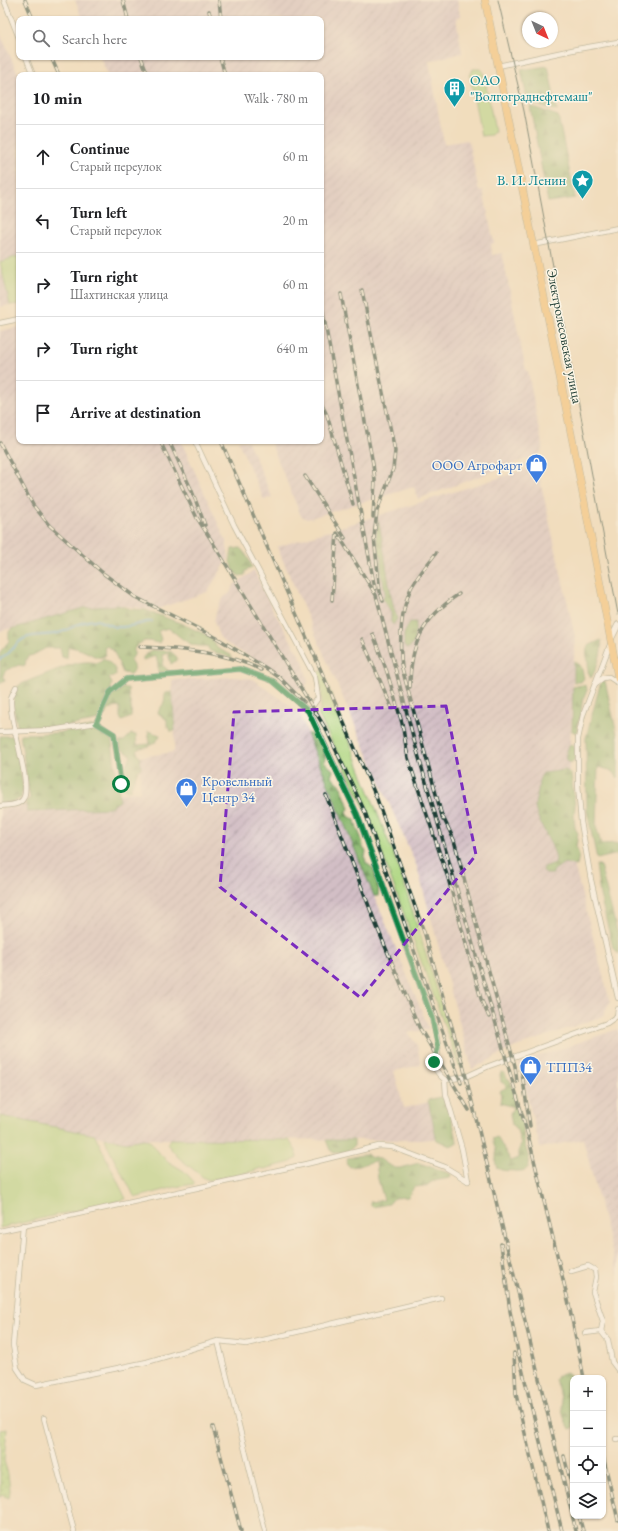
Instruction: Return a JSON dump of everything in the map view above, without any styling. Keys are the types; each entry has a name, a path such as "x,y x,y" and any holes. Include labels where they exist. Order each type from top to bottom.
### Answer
{"main road":[{"name":"Электролесовская улица","path":"485,0 612,639 618,678"}],"street":[{"path":"0,6 5,2 16,30"},
{"path":"498,66 618,42"},
{"path":"27,60 32,72"},
{"path":"533,245 618,228"},
{"path":"0,323 16,320"},
{"path":"196,444 234,525 315,677 318,698 308,711"},
{"path":"618,625 584,715 578,739 578,784 581,822 591,880 618,998"},
{"path":"0,1230 306,1164 379,1146 392,1147 445,1167 468,1181 462,1149 446,1094 445,1080 437,1073 434,1062 438,1048 429,1010 357,814 308,711 273,681 240,669 126,679 110,692 96,723"},
{"path":"595,684 603,678 609,677 618,683"},
{"path":"0,806 17,804 23,800 26,789 16,731 12,717 11,697 16,687"},
{"path":"0,732 52,730 96,723 114,734 121,784"},
{"path":"445,1080 466,1077 489,1066 607,1024 617,1016 618,1009"},
{"path":"23,1225 13,1345 17,1368 25,1380 36,1385 147,1362 218,1341 246,1344 441,1298"},
{"path":"570,1270 588,1266 595,1270 596,1277 593,1292 603,1321 601,1331 608,1340 612,1362 618,1370"},
{"path":"585,1333 601,1331"},
{"path":"218,1341 265,1531"},
{"path":"44,1418 74,1531"}],"highlighted area":[{"path":"446,706 476,855 361,998 220,887 234,712"}],"shaded area":[{"path":"75,0 457,0 460,17 456,18 462,53 429,61 444,144 468,140 479,191 483,190 494,243 491,244 492,255 502,253 543,447 540,454 418,499 414,487 307,519 301,516 271,444 324,444 324,72 107,72 101,60 324,60 324,16 82,16"},
{"path":"0,33 17,72 16,72 16,257 0,262"},
{"path":"0,266 10,305 0,307"},
{"path":"16,328 16,444 182,444 226,541 229,558 207,592 154,610 118,605 0,631 0,331"},
{"path":"239,444 249,444 272,497 264,500"},
{"path":"537,466 575,636 566,834 610,1002 603,1016 513,1048 472,1069 417,867 277,547"},
{"path":"254,571 273,610 303,661 308,681 304,690 294,689 271,669 224,642 219,636 214,622 217,609 224,597 229,594 235,584"},
{"path":"235,677 253,679 299,712 429,1029 408,1033 417,1045 421,1065 394,1071 404,1108 442,1099 451,1137 422,1140 144,1139 126,1142 0,1116 0,808 140,791 140,757 174,752 175,731 172,680"},
{"path":"618,1029 618,1275 583,1139 540,1148 519,1063"}],"green space":[{"path":"548,66 557,111 528,102 521,70"},
{"path":"473,69 480,69 483,71 495,131 491,135 481,136 470,76"},
{"path":"530,106 558,116 575,198 548,202"},
{"path":"16,257 16,304 10,305 0,262"},
{"path":"378,520 391,595 397,619 393,625 391,622 391,613 383,599 385,592 381,576 381,559 376,537"},
{"path":"240,548 248,557 252,568 245,571 245,575 239,576 235,573 230,562 232,549"},
{"path":"118,605 130,609 145,610 180,623 211,637 217,648 231,655 232,658 210,651 207,646 190,644 168,628 158,631 161,639 159,643 144,641 138,644 134,649 134,655 130,661 133,665 133,672 131,674 123,673 113,650 107,646 104,648 106,655 103,657 98,657 72,647 68,647 67,658 65,658 62,657 60,648 46,648 29,656 26,659 25,666 19,665 6,670 3,675 5,680 0,684 0,652 9,641 9,632 11,629 83,608"},
{"path":"410,622 416,622 414,642 409,648 406,648 404,646 404,634"},
{"path":"601,640 602,644 599,659 591,678 588,672 586,652 588,646"},
{"path":"151,650 170,651 177,657 177,660 171,664 168,653 162,655 164,660 162,665 169,671 168,673 163,674 158,672 156,656 143,660 143,657"},
{"path":"104,658 112,665 116,672 116,675 109,678 112,684 111,689 113,692 117,693 122,688 128,688 131,717 122,721 120,717 120,707 111,708 100,720 56,728 18,728 13,701 15,690 18,686 73,664 85,662 97,663"},
{"path":"574,661 582,668 584,678 581,682 574,682"},
{"path":"322,670 401,874 461,1066 459,1066 367,812 319,716 321,695 317,674"},
{"path":"601,681 605,681 618,739 618,778 610,770 598,767 596,826 601,844 618,843 618,854 597,859 587,811 586,738"},
{"path":"582,685 586,686 587,690 582,703 581,716 577,725 577,733 572,731 573,687"},
{"path":"172,692 175,731 170,731 167,725 167,720 158,713 166,693"},
{"path":"96,726 111,736 120,801 109,808 27,812 26,801 30,799 20,734 56,733"},
{"path":"148,731 160,735 159,738 149,746 140,748 137,751 140,757 141,768 138,770 130,790 127,790 123,786 130,775 129,773 121,770 130,759 131,755 121,749 119,742 124,741 131,734 136,735 137,745 150,744"},
{"path":"307,733 314,736 319,742 326,756 324,761 333,770 331,777 340,784 349,809 347,811 347,815 355,820 362,840 363,848 366,851 366,863 374,869 376,873 375,878 379,884 378,896 374,896"},
{"path":"0,736 15,736 23,788 21,798 13,802 0,803"},
{"path":"570,745 573,745 576,752 575,759 571,763 568,762 566,756"},
{"path":"566,770 571,774 575,806 575,828 578,833 576,848 579,854 577,866 564,863 553,871 553,874 546,874 543,871 544,867 555,863 556,858 536,813 535,804 539,782 543,773"},
{"path":"596,865 600,865 618,935 618,954 613,948 600,895"},
{"path":"501,1072 505,1073 506,1077 510,1080 516,1096 516,1106 524,1119 524,1141 529,1166 527,1169 522,1171 504,1170 497,1168 496,1166 496,1150 492,1139 497,1137 511,1161 519,1158 519,1149 521,1145 517,1130 512,1125 510,1114 513,1107 500,1103 500,1092 506,1088 505,1084 501,1082"},
{"path":"440,1097 445,1101 456,1133 457,1143 450,1146 437,1140 436,1138 428,1100"},
{"path":"0,1116 95,1135 126,1199 0,1228"},
{"path":"105,1138 126,1142 144,1139 151,1142 160,1154 169,1162 184,1171 195,1183 138,1197 134,1196 111,1153"},
{"path":"170,1139 289,1140 296,1151 297,1158 291,1162 264,1169 261,1168 250,1172 209,1180 204,1178 178,1157 167,1144"},
{"path":"326,1140 354,1140 354,1146 349,1151 334,1153 330,1150"},
{"path":"367,1154 370,1157 380,1159 395,1168 419,1163 451,1174 450,1178 433,1181 426,1186 414,1187 408,1197 394,1198 389,1204 373,1207 370,1205 370,1202 384,1200 378,1179 376,1161 350,1167 346,1163 348,1158"},
{"path":"566,1373 570,1375 570,1429 564,1419 560,1391 555,1380 557,1376"},
{"path":"7,1429 4,1461 8,1474 10,1490 9,1498 2,1495 0,1498 0,1430"}],"waterway":[{"path":"0,659 25,638 63,632 86,621 96,620 116,627 130,626 152,621"}],"tram line":[{"path":"498,0 524,111 618,614"}],"railway":[{"path":"25,0 32,16"},
{"path":"123,0 127,16"},
{"path":"219,0 221,16"},
{"path":"209,11 210,16"},
{"path":"52,60 58,72"},
{"path":"142,60 147,72"},
{"path":"221,60 224,72"},
{"path":"362,290 395,451 393,469 377,511 374,537 380,592 383,601"},
{"path":"341,294 373,464 375,480 373,517"},
{"path":"324,318 375,589"},
{"path":"324,409 353,504"},
{"path":"0,443 33,505 49,525 104,574 135,597 217,638 266,668 280,678 304,702"},
{"path":"161,444 197,518 327,731 365,812 461,1083"},
{"path":"170,444 192,491 205,525"},
{"path":"222,444 377,799 425,935 463,1065 576,1531"},
{"path":"305,476 345,538"},
{"path":"332,600 337,533 376,595 415,744 528,1135 568,1300 583,1375"},
{"path":"401,664 402,668 401,627 407,598 414,583 436,553"},
{"path":"410,687 413,658 421,633 436,613 459,594"},
{"path":"373,634 387,672 402,723 408,758 448,878 481,999 489,1017"},
{"path":"362,639 392,708"},
{"path":"140,647 202,652 233,659 261,670"},
{"path":"402,668 443,820"},
{"path":"326,795 377,927 419,1027 469,1110"},
{"path":"442,815 454,840 515,1066 517,1082"},
{"path":"521,1067 530,1126"},
{"path":"501,1244 510,1311 518,1352 562,1531"},
{"path":"514,1353 516,1394 548,1531"},
{"path":"213,1427 241,1531"},
{"path":"564,1456 571,1483"},
{"path":"606,1469 618,1520"},
{"path":"580,1519 583,1531"}],"place":[{"name":"ОАО \"Волгограднефтемаш\"","path":"454,108"},
{"name":"В. И. Ленин","path":"582,200"},
{"name":"ООО Агрофарт","path":"537,484"},
{"name":"Кровельный Центр 34","path":"187,808"},
{"name":"ТПП34","path":"530,1086"}],"route":[{"path":"121,784 114,734 96,723 110,692 126,679 240,669 273,681 308,711 357,814 432,1018 438,1048 437,1056 434,1062"}]}
